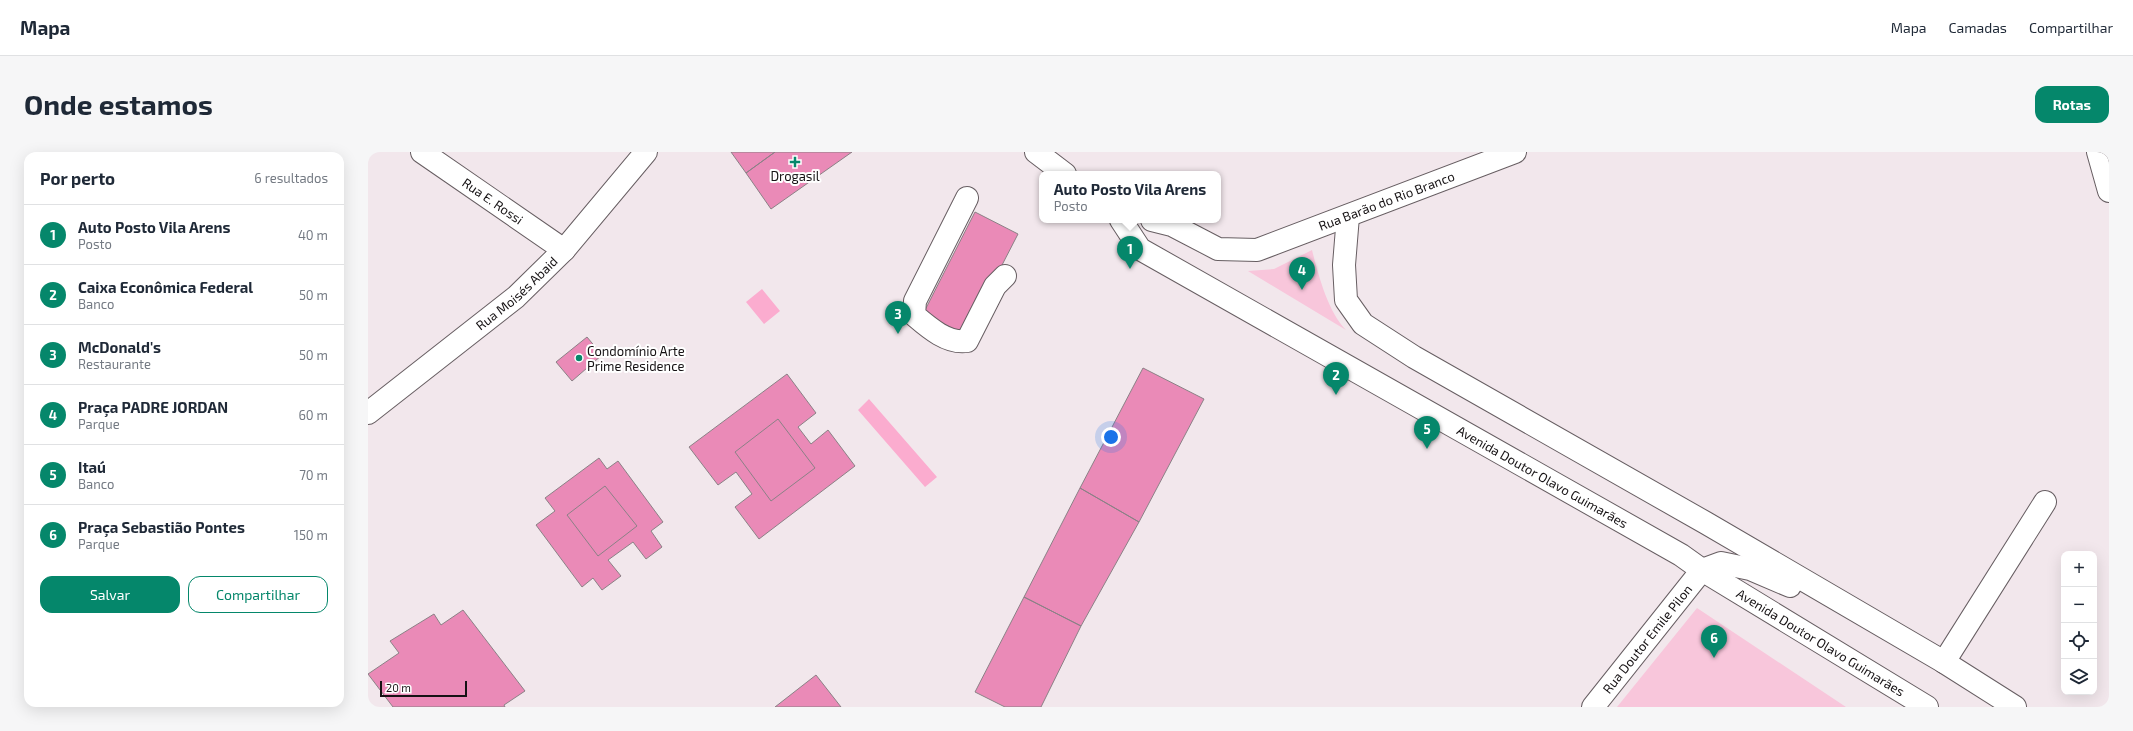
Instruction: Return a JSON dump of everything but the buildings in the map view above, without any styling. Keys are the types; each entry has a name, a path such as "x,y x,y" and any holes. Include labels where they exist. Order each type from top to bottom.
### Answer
{"main road":[{"name":"Rua E. Rossi","path":"422,152 564,250"},
{"name":"Rua Moisés Abaid","path":"368,413 516,297 564,250 646,152"},
{"path":"1036,152 1061,171"},
{"path":"1456,174 1492,152"},
{"name":"Rua Barão do Rio Branco","path":"1162,223 1172,226 1218,249 1257,250 1515,152"},
{"path":"2098,152 2109,191"},
{"path":"968,198 915,301 914,315 929,328 957,342 967,341 995,286 1005,276"},
{"path":"1348,216 1344,265 1346,300 1363,324 1414,357 1706,523 1871,621 1944,662 2015,707"},
{"name":"Avenida Doutor Olavo Guimarães","path":"1123,223 1140,249 1674,551 1702,570 1927,707"},
{"path":"1944,662 2045,502"},
{"path":"1702,570 1722,563 1750,569 1871,621"},
{"name":"Rua Doutor Emile Pilon","path":"1593,707 1702,570"}],"shaded area":[{"path":"1312,250 1324,292 1334,313 1346,330 1248,271 1274,269"},
{"path":"762,289 780,311 764,324 746,302"},
{"path":"869,399 937,477 925,487 858,410"},
{"path":"1697,608 1846,707 1617,707"}],"place":[{"name":"Drogasil","path":"795,162"},
{"name":"Auto Posto Vila Arens","path":"1130,269"},
{"name":"Praça PADRE JORDAN","path":"1302,290"},
{"name":"McDonald's","path":"898,334"},
{"name":"Condomínio Arte Prime Residence","path":"579,358"},
{"name":"Caixa Econômica Federal","path":"1336,395"},
{"name":"Itaú","path":"1427,449"},
{"name":"Praça Sebastião Pontes","path":"1714,658"}]}
